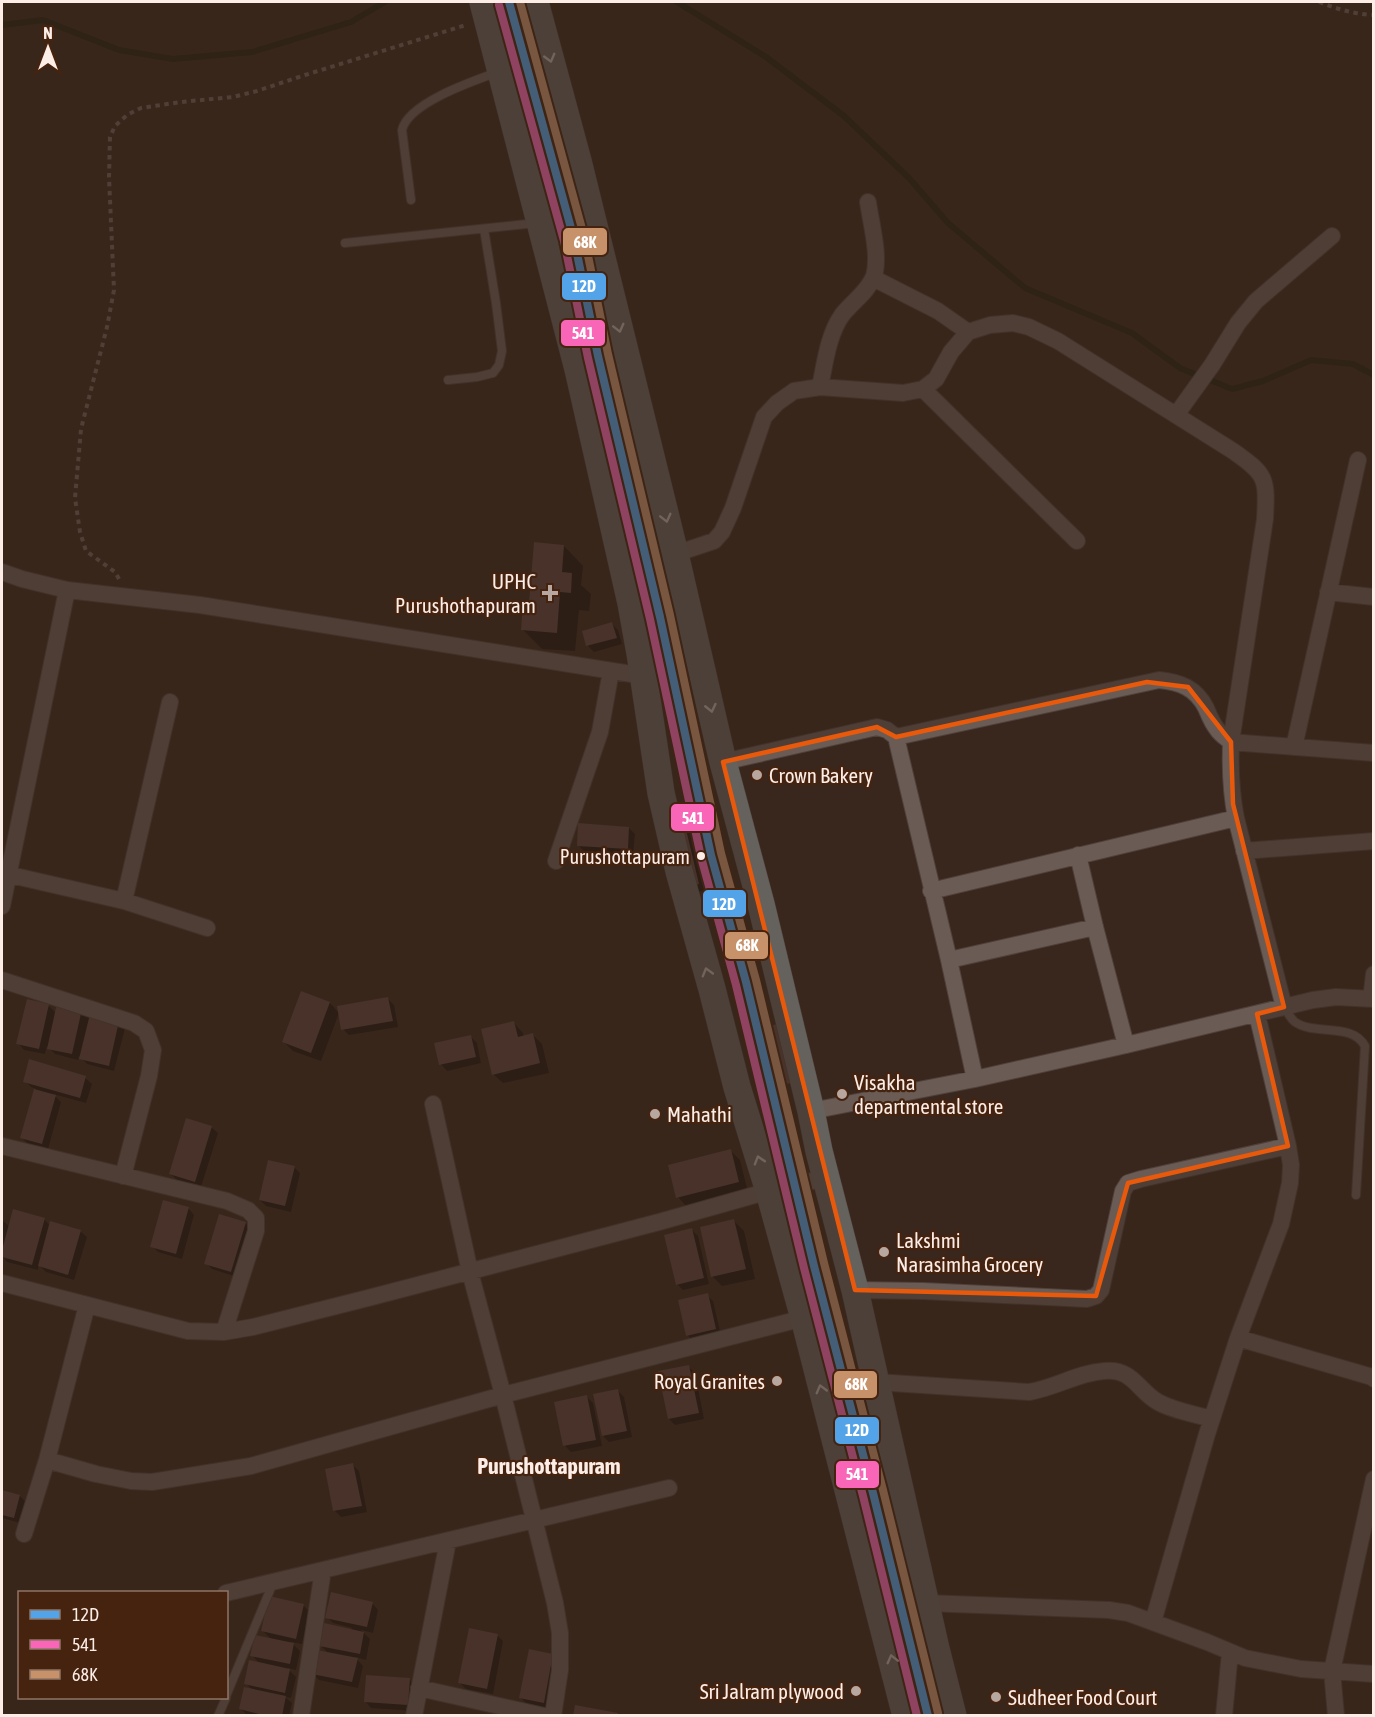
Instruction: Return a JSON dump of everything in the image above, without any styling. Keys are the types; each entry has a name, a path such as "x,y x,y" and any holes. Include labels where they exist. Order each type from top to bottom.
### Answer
{"main road":[{"path":"509,2 574,239 598,356 658,606 699,805 746,982 814,1266 928,1716"},
{"path":"535,2 578,161 675,554 723,762 812,1111 953,1716"},
{"path":"485,10 578,369 602,474 631,603 661,793 679,870 737,1087 804,1318 906,1716"}],"street":[{"path":"820,387 831,338 840,318 864,292 873,278 877,263 868,202"},
{"path":"1176,415 1256,301 1332,236"},
{"path":"873,278 938,311 968,332"},
{"path":"675,554 714,541 722,532 733,508 764,417 777,403 794,391 820,387 903,393 924,389 936,379 951,352 968,332 990,325 1013,323 1029,327 1059,341 1254,466 1262,475 1266,488 1265,519 1231,742 1231,785 1236,818 1284,1007"},
{"path":"924,389 1077,541"},
{"path":"1294,747 1358,460"},
{"path":"2,572 67,590 200,605 644,676"},
{"path":"2,906 5,874 67,590"},
{"path":"1329,592 1374,597"},
{"path":"556,861 600,732 611,671"},
{"path":"896,737 1159,680 1173,681 1188,687 1197,694 1219,732 1231,742 1374,753"},
{"path":"124,901 170,702"},
{"path":"723,762 877,727 887,730 896,737 975,1079"},
{"path":"931,891 1236,818"},
{"path":"1244,851 1374,841"},
{"path":"1078,855 1126,1045"},
{"path":"5,874 124,901 207,928"},
{"path":"949,960 1095,927"},
{"path":"812,1111 975,1079 1312,1000 1336,997 1372,999 1374,974"},
{"path":"2,980 134,1023 146,1031 153,1050 149,1076 123,1176"},
{"path":"1153,1622 1212,1419 1238,1338 1281,1224 1290,1184 1291,1165 1288,1146 1257,1014"},
{"path":"433,1104 470,1272 555,1603 560,1633 561,1670 553,1716"},
{"path":"2,1146 227,1201 248,1210 255,1218 255,1232 224,1332"},
{"path":"855,1290 1087,1299 1096,1296 1101,1290 1123,1191 1128,1183 1288,1146"},
{"path":"2,1283 188,1331 224,1332 253,1327 470,1272 826,1177"},
{"path":"24,1534 47,1461 87,1305"},
{"path":"47,1461 131,1481 152,1482 251,1466 503,1395 804,1318"},
{"path":"1238,1338 1374,1378"},
{"path":"876,1382 1029,1392 1044,1390 1076,1376 1107,1371 1126,1374 1140,1384 1149,1396 1160,1403 1212,1419"},
{"path":"1336,1716 1332,1671 1374,1479"},
{"path":"228,1593 669,1488"},
{"path":"414,1716 448,1541"},
{"path":"301,1716 323,1570"},
{"path":"926,1603 1109,1610 1128,1613 1245,1658 1301,1669 1374,1674"},
{"path":"1224,1716 1230,1652"},
{"path":"419,1688 544,1716"}],"lane":[{"path":"411,200 402,130 404,123 415,111 449,91 501,70"},
{"path":"345,243 540,223"},
{"path":"448,381 493,373 499,365 502,351 484,229"},
{"path":"1284,1007 1294,1021 1305,1026 1354,1035 1365,1046 1356,1195"},
{"path":"228,1692 273,1582"},
{"path":"218,1716 225,1699"}],"path":[{"path":"1319,2 1357,14 1374,15"},
{"path":"131,598 115,572 86,551 80,532 75,498 81,429 114,291 109,177 110,137 115,126 127,115 141,108 233,97 257,91 485,10"}],"highlighted area":[{"path":"1147,682 1188,687 1231,742 1233,804 1284,1007 1257,1014 1288,1146 1128,1183 1096,1296 855,1290 723,762 877,727 896,737"}],"building":[{"path":"534,542 564,545 562,572 572,573 571,593 560,592 557,633 521,630 523,602 529,603"},
{"path":"612,622 617,638 586,646 582,631"},
{"path":"578,823 629,827 628,849 577,846"},
{"path":"685,825 699,884 690,887 676,828"},
{"path":"301,991 330,1002 311,1053 282,1042"},
{"path":"388,997 393,1021 341,1030 337,1006"},
{"path":"27,999 49,1004 39,1049 16,1044"},
{"path":"57,1003 82,1009 72,1054 47,1049"},
{"path":"90,1014 119,1021 109,1066 79,1059"},
{"path":"514,1021 518,1037 533,1033 540,1063 492,1075 481,1029"},
{"path":"780,1023 796,1082 786,1084 770,1026"},
{"path":"471,1035 476,1057 439,1065 434,1043"},
{"path":"29,1059 86,1076 80,1098 23,1082"},
{"path":"34,1089 56,1095 42,1144 20,1138"},
{"path":"186,1118 212,1126 195,1182 169,1174"},
{"path":"731,1149 739,1182 676,1198 668,1165"},
{"path":"268,1160 295,1166 285,1206 259,1200"},
{"path":"163,1200 189,1207 176,1254 150,1247"},
{"path":"13,1209 45,1218 32,1265 2,1257"},
{"path":"219,1214 246,1222 231,1272 204,1264"},
{"path":"734,1219 746,1269 711,1277 700,1227"},
{"path":"50,1221 81,1230 68,1275 38,1266"},
{"path":"692,1228 704,1278 676,1285 664,1235"},
{"path":"708,1293 716,1329 686,1336 678,1300"},
{"path":"689,1365 699,1413 668,1419 658,1371"},
{"path":"618,1389 627,1431 602,1436 593,1394"},
{"path":"587,1395 596,1440 563,1446 554,1402"},
{"path":"353,1463 362,1506 333,1511 325,1469"},
{"path":"2,1490 20,1495 14,1518 2,1515"},
{"path":"331,1592 373,1602 367,1627 325,1618"},
{"path":"269,1596 304,1604 296,1639 261,1631"},
{"path":"324,1623 364,1632 360,1654 319,1646"},
{"path":"469,1628 498,1634 487,1689 458,1683"},
{"path":"255,1635 294,1643 290,1664 250,1656"},
{"path":"529,1649 553,1654 544,1703 519,1698"},
{"path":"317,1650 358,1658 352,1682 312,1674"},
{"path":"249,1660 290,1669 285,1693 244,1684"},
{"path":"366,1675 410,1678 408,1705 364,1702"},
{"path":"244,1687 286,1696 282,1716 267,1716 239,1709"},
{"path":"575,1705 618,1713 617,1716 573,1716"}],"waterway":[{"path":"2,25 43,20 119,50 173,59 252,52 351,22 385,2"},
{"path":"677,2 766,57 844,116 909,178 948,223 1025,288 1132,333 1180,368 1232,389 1263,381 1311,360 1353,364 1374,375"}],"transit line":[{"name":"12D","path":"509,2 574,239 598,356 660,617 711,855 746,982 814,1266 928,1716"},
{"name":"68K","path":"520,2 584,236 608,354 670,615 721,853 756,980 824,1263 938,1713"},
{"name":"541","path":"499,5 564,241 588,358 650,619 701,857 736,985 804,1268 917,1716"}],"place":[{"name":"UPHC Purushothapuram","path":"550,593"},
{"name":"Crown Bakery","path":"757,775"},
{"name":"Purushottapuram","path":"701,856"},
{"name":"Visakha departmental store","path":"842,1094"},
{"name":"Mahathi","path":"655,1114"},
{"name":"Lakshmi Narasimha Grocery","path":"884,1252"},
{"name":"Royal Granites","path":"777,1381"},
{"name":"Sri Jalram plywood","path":"856,1691"},
{"name":"Sudheer Food Court","path":"996,1697"}],"district":[{"name":"Purushottapuram","path":"549,1466"}]}
